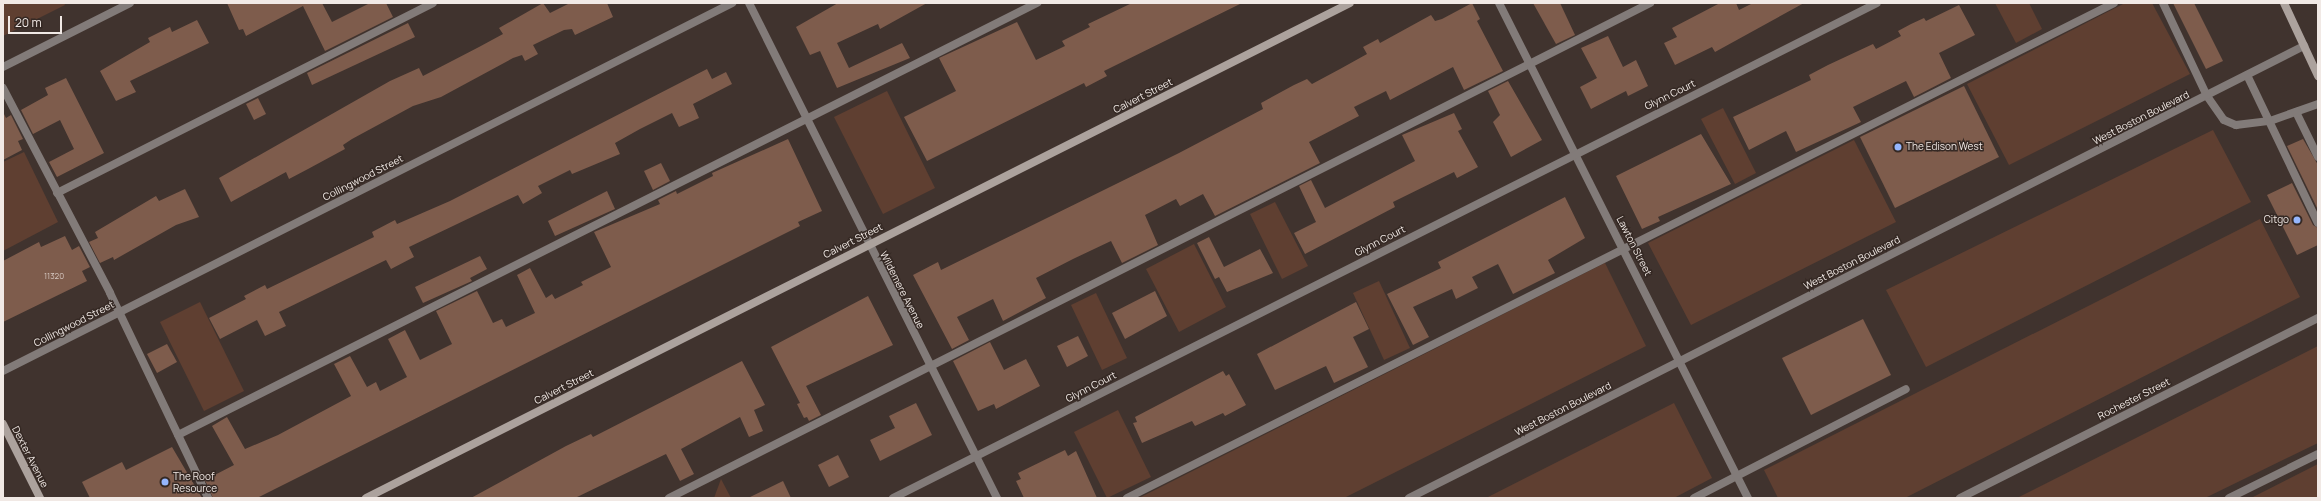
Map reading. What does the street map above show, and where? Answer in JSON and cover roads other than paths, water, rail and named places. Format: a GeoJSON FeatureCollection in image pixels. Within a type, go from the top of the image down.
{"type":"FeatureCollection","features":[{"type":"Feature","properties":{"kind":"street"},"geometry":{"type":"LineString","coordinates":[[3,67],[130,3]]}},
{"type":"Feature","properties":{"kind":"street"},"geometry":{"type":"LineString","coordinates":[[57,193],[433,3]]}},
{"type":"Feature","properties":{"kind":"street","name":"Collingwood Street"},"geometry":{"type":"LineString","coordinates":[[3,371],[732,3]]}},
{"type":"Feature","properties":{"kind":"street","name":"Wildemere Avenue"},"geometry":{"type":"LineString","coordinates":[[749,3],[804,119],[977,456],[997,498]]}},
{"type":"Feature","properties":{"kind":"street"},"geometry":{"type":"LineString","coordinates":[[178,434],[1037,3]]}},
{"type":"Feature","properties":{"kind":"street","name":"Calvert Street"},"geometry":{"type":"LineString","coordinates":[[366,498],[1350,3]]}},
{"type":"Feature","properties":{"kind":"street","name":"Lawton Street"},"geometry":{"type":"LineString","coordinates":[[1500,3],[1681,361],[1748,498]]}},
{"type":"Feature","properties":{"kind":"street"},"geometry":{"type":"LineString","coordinates":[[669,498],[1650,3]]}},
{"type":"Feature","properties":{"kind":"street","name":"Glynn Court"},"geometry":{"type":"LineString","coordinates":[[893,498],[1877,3]]}},
{"type":"Feature","properties":{"kind":"street"},"geometry":{"type":"LineString","coordinates":[[1127,498],[2114,3]]}},
{"type":"Feature","properties":{"kind":"street"},"geometry":{"type":"LineString","coordinates":[[2163,3],[2207,96],[2224,120],[2236,125],[2270,121],[2318,104]]}},
{"type":"Feature","properties":{"kind":"street"},"geometry":{"type":"LineString","coordinates":[[2284,3],[2318,76]]}},
{"type":"Feature","properties":{"kind":"street","name":"West Boston Boulevard"},"geometry":{"type":"LineString","coordinates":[[1409,498],[2304,46]]}},
{"type":"Feature","properties":{"kind":"street"},"geometry":{"type":"LineString","coordinates":[[2247,75],[2292,164],[2314,210],[2318,223]]}},
{"type":"Feature","properties":{"kind":"street"},"geometry":{"type":"LineString","coordinates":[[3,88],[119,312],[208,498]]}},
{"type":"Feature","properties":{"kind":"street"},"geometry":{"type":"LineString","coordinates":[[2296,112],[2316,155]]}},
{"type":"Feature","properties":{"kind":"street","name":"Rochester Street"},"geometry":{"type":"LineString","coordinates":[[1960,498],[2318,318]]}},
{"type":"Feature","properties":{"kind":"street"},"geometry":{"type":"LineString","coordinates":[[1694,498],[1906,389]]}},
{"type":"Feature","properties":{"kind":"street","name":"Dexter Avenue"},"geometry":{"type":"LineString","coordinates":[[3,424],[40,498]]}},
{"type":"Feature","properties":{"kind":"street"},"geometry":{"type":"LineString","coordinates":[[2229,498],[2318,454]]}},
{"type":"Feature","properties":{"kind":"place","name":"The Edison West"},"geometry":{"type":"Point","coordinates":[1898,147]}},
{"type":"Feature","properties":{"kind":"place","name":"Citgo"},"geometry":{"type":"Point","coordinates":[2297,220]}},
{"type":"Feature","properties":{"kind":"place","name":"The Roof Resource"},"geometry":{"type":"Point","coordinates":[165,482]}}]}
